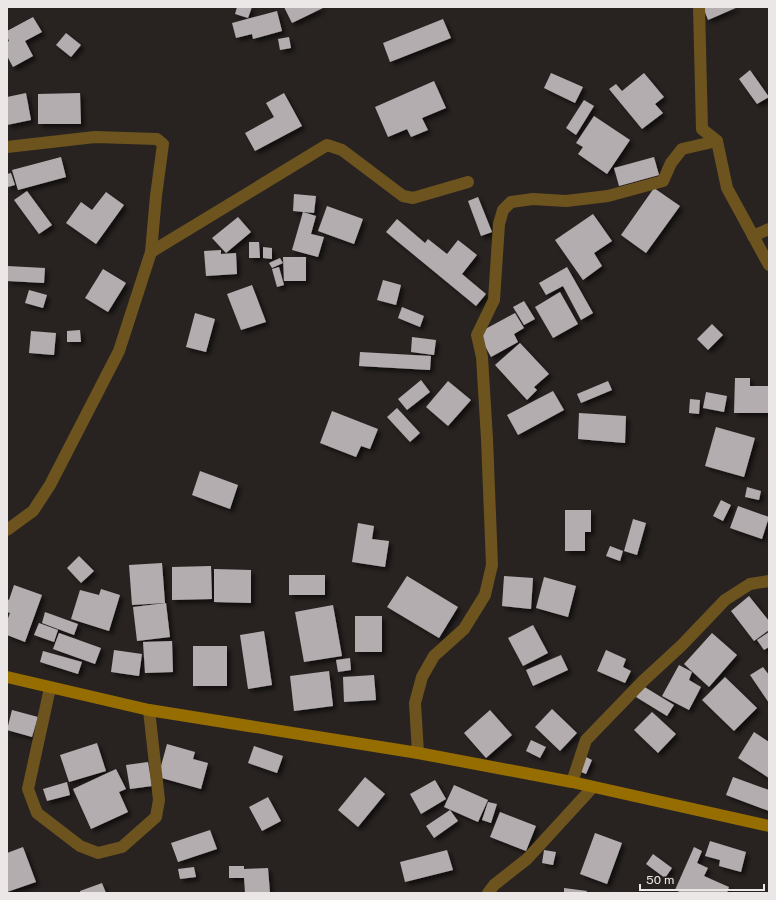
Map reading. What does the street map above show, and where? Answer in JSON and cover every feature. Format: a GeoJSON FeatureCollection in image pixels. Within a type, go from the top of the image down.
{"type":"FeatureCollection","features":[{"type":"Feature","properties":{"kind":"main road"},"geometry":{"type":"LineString","coordinates":[[7,677],[149,710],[418,753],[572,782],[769,826]]}},
{"type":"Feature","properties":{"kind":"street"},"geometry":{"type":"LineString","coordinates":[[699,7],[702,130],[717,141],[727,188],[769,265]]}},
{"type":"Feature","properties":{"kind":"street"},"geometry":{"type":"LineString","coordinates":[[7,147],[95,137],[157,139],[163,144],[156,196],[151,252],[119,351],[54,478],[33,511],[7,530]]}},
{"type":"Feature","properties":{"kind":"street"},"geometry":{"type":"LineString","coordinates":[[418,753],[415,703],[422,677],[434,656],[464,629],[485,595],[492,564],[482,357],[477,335],[494,300],[499,224],[503,210],[511,202],[533,199],[566,201],[608,196],[663,180],[671,163],[682,149],[717,141]]}},
{"type":"Feature","properties":{"kind":"street"},"geometry":{"type":"LineString","coordinates":[[151,252],[327,145],[342,150],[403,196],[413,198],[468,182]]}},
{"type":"Feature","properties":{"kind":"street"},"geometry":{"type":"LineString","coordinates":[[753,236],[769,229]]}},
{"type":"Feature","properties":{"kind":"street"},"geometry":{"type":"LineString","coordinates":[[572,782],[586,740],[643,681],[682,645],[725,600],[750,584],[769,581]]}},
{"type":"Feature","properties":{"kind":"street"},"geometry":{"type":"LineString","coordinates":[[50,688],[28,789],[37,813],[80,846],[98,853],[122,847],[156,817],[159,800],[149,710]]}},
{"type":"Feature","properties":{"kind":"street"},"geometry":{"type":"LineString","coordinates":[[488,893],[494,885],[527,859],[594,787]]}},
{"type":"Feature","properties":{"kind":"building"},"geometry":{"type":"Polygon","coordinates":[[[237,7],[252,7],[248,18],[235,14],[237,7]]]}},
{"type":"Feature","properties":{"kind":"building"},"geometry":{"type":"Polygon","coordinates":[[[284,7],[325,7],[292,23],[284,7]]]}},
{"type":"Feature","properties":{"kind":"building"},"geometry":{"type":"Polygon","coordinates":[[[703,7],[738,7],[708,20],[703,7]]]}},
{"type":"Feature","properties":{"kind":"building"},"geometry":{"type":"Polygon","coordinates":[[[277,11],[282,31],[253,39],[252,34],[236,38],[232,23],[277,11]]]}},
{"type":"Feature","properties":{"kind":"building"},"geometry":{"type":"Polygon","coordinates":[[[33,17],[42,32],[25,41],[33,56],[13,67],[7,56],[7,42],[9,41],[7,31],[33,17]]]}},
{"type":"Feature","properties":{"kind":"building"},"geometry":{"type":"Polygon","coordinates":[[[443,19],[451,38],[390,62],[383,43],[443,19]]]}},
{"type":"Feature","properties":{"kind":"building"},"geometry":{"type":"Polygon","coordinates":[[[66,33],[81,45],[71,57],[56,45],[66,33]]]}},
{"type":"Feature","properties":{"kind":"building"},"geometry":{"type":"Polygon","coordinates":[[[289,37],[291,48],[280,50],[278,39],[289,37]]]}},
{"type":"Feature","properties":{"kind":"building"},"geometry":{"type":"Polygon","coordinates":[[[750,70],[769,97],[757,104],[739,79],[750,70]]]}},
{"type":"Feature","properties":{"kind":"building"},"geometry":{"type":"Polygon","coordinates":[[[551,73],[583,87],[575,103],[544,88],[551,73]]]}},
{"type":"Feature","properties":{"kind":"building"},"geometry":{"type":"Polygon","coordinates":[[[644,73],[664,97],[655,104],[663,113],[642,129],[609,89],[616,84],[622,91],[644,73]]]}},
{"type":"Feature","properties":{"kind":"building"},"geometry":{"type":"Polygon","coordinates":[[[434,81],[446,108],[422,118],[428,130],[411,137],[407,129],[388,137],[375,107],[434,81]]]}},
{"type":"Feature","properties":{"kind":"building"},"geometry":{"type":"Polygon","coordinates":[[[26,93],[31,120],[7,125],[7,97],[26,93]]]}},
{"type":"Feature","properties":{"kind":"building"},"geometry":{"type":"Polygon","coordinates":[[[80,93],[81,124],[38,124],[38,94],[80,93]]]}},
{"type":"Feature","properties":{"kind":"building"},"geometry":{"type":"Polygon","coordinates":[[[284,93],[302,126],[255,151],[245,133],[274,117],[266,103],[284,93]]]}},
{"type":"Feature","properties":{"kind":"building"},"geometry":{"type":"Polygon","coordinates":[[[584,100],[594,106],[576,135],[566,128],[584,100]]]}},
{"type":"Feature","properties":{"kind":"building"},"geometry":{"type":"Polygon","coordinates":[[[594,116],[630,140],[607,174],[578,154],[583,147],[576,143],[594,116]]]}},
{"type":"Feature","properties":{"kind":"building"},"geometry":{"type":"Polygon","coordinates":[[[61,157],[66,177],[18,190],[12,170],[61,157]]]}},
{"type":"Feature","properties":{"kind":"building"},"geometry":{"type":"Polygon","coordinates":[[[654,157],[659,175],[619,186],[614,168],[654,157]]]}},
{"type":"Feature","properties":{"kind":"building"},"geometry":{"type":"Polygon","coordinates":[[[11,173],[15,185],[8,187],[7,174],[11,173]]]}},
{"type":"Feature","properties":{"kind":"building"},"geometry":{"type":"Polygon","coordinates":[[[654,188],[680,206],[646,253],[621,235],[654,188]]]}},
{"type":"Feature","properties":{"kind":"building"},"geometry":{"type":"Polygon","coordinates":[[[27,191],[52,225],[39,234],[14,200],[27,191]]]}},
{"type":"Feature","properties":{"kind":"building"},"geometry":{"type":"Polygon","coordinates":[[[106,192],[124,205],[96,244],[66,223],[81,202],[92,210],[106,192]]]}},
{"type":"Feature","properties":{"kind":"building"},"geometry":{"type":"Polygon","coordinates":[[[294,194],[316,196],[314,213],[293,211],[294,194]]]}},
{"type":"Feature","properties":{"kind":"building"},"geometry":{"type":"Polygon","coordinates":[[[478,197],[492,232],[481,236],[468,201],[478,197]]]}},
{"type":"Feature","properties":{"kind":"building"},"geometry":{"type":"Polygon","coordinates":[[[327,206],[363,219],[354,244],[318,231],[327,206]]]}},
{"type":"Feature","properties":{"kind":"building"},"geometry":{"type":"Polygon","coordinates":[[[303,212],[316,216],[311,234],[324,237],[318,257],[292,250],[303,212]]]}},
{"type":"Feature","properties":{"kind":"building"},"geometry":{"type":"Polygon","coordinates":[[[593,214],[612,241],[594,253],[602,266],[583,280],[555,240],[593,214]]]}},
{"type":"Feature","properties":{"kind":"building"},"geometry":{"type":"Polygon","coordinates":[[[238,217],[251,232],[226,253],[212,238],[238,217]]]}},
{"type":"Feature","properties":{"kind":"building"},"geometry":{"type":"Polygon","coordinates":[[[397,219],[425,243],[428,239],[447,254],[458,240],[477,255],[462,274],[486,294],[476,306],[386,232],[397,219]]]}},
{"type":"Feature","properties":{"kind":"building"},"geometry":{"type":"Polygon","coordinates":[[[249,242],[259,242],[260,258],[249,258],[249,242]]]}},
{"type":"Feature","properties":{"kind":"building"},"geometry":{"type":"Polygon","coordinates":[[[263,247],[272,248],[272,259],[263,258],[263,247]]]}},
{"type":"Feature","properties":{"kind":"building"},"geometry":{"type":"Polygon","coordinates":[[[221,250],[221,254],[236,253],[237,274],[206,276],[204,251],[221,250]]]}},
{"type":"Feature","properties":{"kind":"building"},"geometry":{"type":"Polygon","coordinates":[[[283,257],[306,257],[306,281],[284,281],[283,257]]]}},
{"type":"Feature","properties":{"kind":"building"},"geometry":{"type":"Polygon","coordinates":[[[280,258],[283,263],[272,268],[269,263],[280,258]]]}},
{"type":"Feature","properties":{"kind":"building"},"geometry":{"type":"Polygon","coordinates":[[[7,266],[45,268],[44,283],[7,281],[7,266]]]}},
{"type":"Feature","properties":{"kind":"building"},"geometry":{"type":"Polygon","coordinates":[[[279,267],[284,285],[277,287],[272,269],[279,267]]]}},
{"type":"Feature","properties":{"kind":"building"},"geometry":{"type":"Polygon","coordinates":[[[567,267],[593,313],[581,320],[563,286],[546,295],[539,283],[567,267]]]}},
{"type":"Feature","properties":{"kind":"building"},"geometry":{"type":"Polygon","coordinates":[[[103,269],[126,283],[108,312],[85,298],[103,269]]]}},
{"type":"Feature","properties":{"kind":"building"},"geometry":{"type":"Polygon","coordinates":[[[383,280],[401,285],[396,305],[377,300],[383,280]]]}},
{"type":"Feature","properties":{"kind":"building"},"geometry":{"type":"Polygon","coordinates":[[[252,285],[266,322],[241,330],[227,294],[252,285]]]}},
{"type":"Feature","properties":{"kind":"building"},"geometry":{"type":"Polygon","coordinates":[[[29,290],[47,295],[43,308],[25,303],[29,290]]]}},
{"type":"Feature","properties":{"kind":"building"},"geometry":{"type":"Polygon","coordinates":[[[560,292],[578,324],[553,338],[535,307],[560,292]]]}},
{"type":"Feature","properties":{"kind":"building"},"geometry":{"type":"Polygon","coordinates":[[[524,301],[535,319],[524,325],[513,307],[524,301]]]}},
{"type":"Feature","properties":{"kind":"building"},"geometry":{"type":"Polygon","coordinates":[[[402,307],[424,316],[420,327],[398,318],[402,307]]]}},
{"type":"Feature","properties":{"kind":"building"},"geometry":{"type":"Polygon","coordinates":[[[195,313],[215,319],[206,352],[186,347],[195,313]]]}},
{"type":"Feature","properties":{"kind":"building"},"geometry":{"type":"Polygon","coordinates":[[[515,313],[524,328],[514,334],[518,342],[491,357],[478,333],[515,313]]]}},
{"type":"Feature","properties":{"kind":"building"},"geometry":{"type":"Polygon","coordinates":[[[712,324],[723,335],[708,350],[697,339],[712,324]]]}},
{"type":"Feature","properties":{"kind":"building"},"geometry":{"type":"Polygon","coordinates":[[[80,330],[81,342],[67,342],[67,331],[80,330]]]}},
{"type":"Feature","properties":{"kind":"building"},"geometry":{"type":"Polygon","coordinates":[[[31,331],[56,333],[54,355],[29,353],[31,331]]]}},
{"type":"Feature","properties":{"kind":"building"},"geometry":{"type":"Polygon","coordinates":[[[412,337],[436,340],[434,355],[411,352],[412,337]]]}},
{"type":"Feature","properties":{"kind":"building"},"geometry":{"type":"Polygon","coordinates":[[[520,343],[549,374],[534,387],[537,390],[527,400],[495,365],[520,343]]]}},
{"type":"Feature","properties":{"kind":"building"},"geometry":{"type":"Polygon","coordinates":[[[360,352],[431,356],[430,370],[359,366],[360,352]]]}},
{"type":"Feature","properties":{"kind":"building"},"geometry":{"type":"Polygon","coordinates":[[[735,378],[750,378],[750,386],[769,386],[769,413],[734,413],[735,378]]]}},
{"type":"Feature","properties":{"kind":"building"},"geometry":{"type":"Polygon","coordinates":[[[421,380],[430,392],[407,410],[398,399],[421,380]]]}},
{"type":"Feature","properties":{"kind":"building"},"geometry":{"type":"Polygon","coordinates":[[[448,381],[471,400],[448,426],[426,407],[448,381]]]}},
{"type":"Feature","properties":{"kind":"building"},"geometry":{"type":"Polygon","coordinates":[[[608,381],[612,390],[581,403],[577,394],[608,381]]]}},
{"type":"Feature","properties":{"kind":"building"},"geometry":{"type":"Polygon","coordinates":[[[553,391],[564,410],[518,435],[507,415],[553,391]]]}},
{"type":"Feature","properties":{"kind":"building"},"geometry":{"type":"Polygon","coordinates":[[[706,392],[727,396],[724,412],[703,408],[706,392]]]}},
{"type":"Feature","properties":{"kind":"building"},"geometry":{"type":"Polygon","coordinates":[[[690,399],[700,400],[699,414],[689,413],[690,399]]]}},
{"type":"Feature","properties":{"kind":"building"},"geometry":{"type":"Polygon","coordinates":[[[397,408],[420,433],[410,442],[387,417],[397,408]]]}},
{"type":"Feature","properties":{"kind":"building"},"geometry":{"type":"Polygon","coordinates":[[[332,411],[378,429],[370,449],[361,446],[356,457],[320,443],[332,411]]]}},
{"type":"Feature","properties":{"kind":"building"},"geometry":{"type":"Polygon","coordinates":[[[579,413],[626,416],[625,443],[578,439],[579,413]]]}},
{"type":"Feature","properties":{"kind":"building"},"geometry":{"type":"Polygon","coordinates":[[[716,427],[755,438],[744,477],[705,466],[716,427]]]}},
{"type":"Feature","properties":{"kind":"building"},"geometry":{"type":"Polygon","coordinates":[[[200,471],[238,485],[230,509],[192,495],[200,471]]]}},
{"type":"Feature","properties":{"kind":"building"},"geometry":{"type":"Polygon","coordinates":[[[747,487],[761,491],[759,500],[745,497],[747,487]]]}},
{"type":"Feature","properties":{"kind":"building"},"geometry":{"type":"Polygon","coordinates":[[[721,500],[731,505],[723,521],[713,516],[721,500]]]}},
{"type":"Feature","properties":{"kind":"building"},"geometry":{"type":"Polygon","coordinates":[[[738,506],[769,517],[762,539],[730,528],[738,506]]]}},
{"type":"Feature","properties":{"kind":"building"},"geometry":{"type":"Polygon","coordinates":[[[565,510],[591,510],[591,532],[585,532],[585,551],[565,551],[565,510]]]}},
{"type":"Feature","properties":{"kind":"building"},"geometry":{"type":"Polygon","coordinates":[[[633,519],[646,523],[637,555],[624,551],[633,519]]]}},
{"type":"Feature","properties":{"kind":"building"},"geometry":{"type":"Polygon","coordinates":[[[358,523],[374,526],[372,539],[389,541],[385,567],[352,562],[358,523]]]}},
{"type":"Feature","properties":{"kind":"building"},"geometry":{"type":"Polygon","coordinates":[[[610,546],[623,551],[620,561],[606,556],[610,546]]]}},
{"type":"Feature","properties":{"kind":"building"},"geometry":{"type":"Polygon","coordinates":[[[79,556],[94,571],[81,583],[67,568],[79,556]]]}},
{"type":"Feature","properties":{"kind":"building"},"geometry":{"type":"Polygon","coordinates":[[[162,563],[165,603],[132,605],[129,565],[162,563]]]}},
{"type":"Feature","properties":{"kind":"building"},"geometry":{"type":"Polygon","coordinates":[[[211,566],[212,599],[172,600],[172,567],[211,566]]]}},
{"type":"Feature","properties":{"kind":"building"},"geometry":{"type":"Polygon","coordinates":[[[214,569],[251,570],[251,603],[214,602],[214,569]]]}},
{"type":"Feature","properties":{"kind":"building"},"geometry":{"type":"Polygon","coordinates":[[[289,575],[325,575],[325,595],[289,595],[289,575]]]}},
{"type":"Feature","properties":{"kind":"building"},"geometry":{"type":"Polygon","coordinates":[[[407,576],[458,607],[439,638],[387,607],[407,576]]]}},
{"type":"Feature","properties":{"kind":"building"},"geometry":{"type":"Polygon","coordinates":[[[504,576],[533,578],[531,609],[502,606],[504,576]]]}},
{"type":"Feature","properties":{"kind":"building"},"geometry":{"type":"Polygon","coordinates":[[[544,577],[576,586],[568,617],[536,608],[544,577]]]}},
{"type":"Feature","properties":{"kind":"building"},"geometry":{"type":"Polygon","coordinates":[[[14,585],[42,595],[25,642],[7,635],[7,621],[10,613],[7,612],[7,599],[9,600],[14,585]]]}},
{"type":"Feature","properties":{"kind":"building"},"geometry":{"type":"Polygon","coordinates":[[[101,589],[120,595],[109,631],[71,619],[80,590],[99,595],[101,589]]]}},
{"type":"Feature","properties":{"kind":"building"},"geometry":{"type":"Polygon","coordinates":[[[749,596],[769,621],[769,630],[754,641],[731,611],[749,596]]]}},
{"type":"Feature","properties":{"kind":"building"},"geometry":{"type":"Polygon","coordinates":[[[166,603],[170,637],[137,641],[133,607],[166,603]]]}},
{"type":"Feature","properties":{"kind":"building"},"geometry":{"type":"Polygon","coordinates":[[[333,605],[342,656],[304,662],[295,612],[333,605]]]}},
{"type":"Feature","properties":{"kind":"building"},"geometry":{"type":"Polygon","coordinates":[[[45,612],[78,624],[74,635],[42,623],[45,612]]]}},
{"type":"Feature","properties":{"kind":"building"},"geometry":{"type":"Polygon","coordinates":[[[355,616],[382,616],[382,652],[355,652],[355,616]]]}},
{"type":"Feature","properties":{"kind":"building"},"geometry":{"type":"Polygon","coordinates":[[[39,623],[58,630],[54,642],[34,635],[39,623]]]}},
{"type":"Feature","properties":{"kind":"building"},"geometry":{"type":"Polygon","coordinates":[[[533,625],[548,653],[523,666],[508,638],[533,625]]]}},
{"type":"Feature","properties":{"kind":"building"},"geometry":{"type":"Polygon","coordinates":[[[264,631],[272,685],[248,689],[240,635],[264,631]]]}},
{"type":"Feature","properties":{"kind":"building"},"geometry":{"type":"Polygon","coordinates":[[[769,632],[769,647],[764,650],[757,640],[769,632]]]}},
{"type":"Feature","properties":{"kind":"building"},"geometry":{"type":"Polygon","coordinates":[[[59,633],[101,648],[95,664],[53,649],[59,633]]]}},
{"type":"Feature","properties":{"kind":"building"},"geometry":{"type":"Polygon","coordinates":[[[712,633],[737,655],[709,687],[684,664],[712,633]]]}},
{"type":"Feature","properties":{"kind":"building"},"geometry":{"type":"Polygon","coordinates":[[[172,641],[173,672],[145,673],[143,642],[172,641]]]}},
{"type":"Feature","properties":{"kind":"building"},"geometry":{"type":"Polygon","coordinates":[[[193,646],[227,646],[227,686],[193,686],[193,646]]]}},
{"type":"Feature","properties":{"kind":"building"},"geometry":{"type":"Polygon","coordinates":[[[114,650],[142,654],[139,676],[111,672],[114,650]]]}},
{"type":"Feature","properties":{"kind":"building"},"geometry":{"type":"Polygon","coordinates":[[[606,650],[626,659],[623,667],[631,671],[625,683],[597,671],[606,650]]]}},
{"type":"Feature","properties":{"kind":"building"},"geometry":{"type":"Polygon","coordinates":[[[43,651],[82,662],[78,674],[40,662],[43,651]]]}},
{"type":"Feature","properties":{"kind":"building"},"geometry":{"type":"Polygon","coordinates":[[[561,655],[568,670],[533,686],[526,670],[561,655]]]}},
{"type":"Feature","properties":{"kind":"building"},"geometry":{"type":"Polygon","coordinates":[[[350,658],[351,670],[338,672],[336,660],[350,658]]]}},
{"type":"Feature","properties":{"kind":"building"},"geometry":{"type":"Polygon","coordinates":[[[679,665],[692,672],[689,680],[701,687],[689,710],[662,696],[679,665]]]}},
{"type":"Feature","properties":{"kind":"building"},"geometry":{"type":"Polygon","coordinates":[[[763,667],[769,675],[769,703],[750,675],[763,667]]]}},
{"type":"Feature","properties":{"kind":"building"},"geometry":{"type":"Polygon","coordinates":[[[329,671],[333,706],[294,711],[290,676],[329,671]]]}},
{"type":"Feature","properties":{"kind":"building"},"geometry":{"type":"Polygon","coordinates":[[[374,675],[376,700],[344,702],[343,677],[374,675]]]}},
{"type":"Feature","properties":{"kind":"building"},"geometry":{"type":"Polygon","coordinates":[[[725,677],[757,708],[734,731],[702,700],[725,677]]]}},
{"type":"Feature","properties":{"kind":"building"},"geometry":{"type":"Polygon","coordinates":[[[643,686],[674,705],[667,716],[636,697],[643,686]]]}},
{"type":"Feature","properties":{"kind":"building"},"geometry":{"type":"Polygon","coordinates":[[[552,709],[577,733],[560,751],[535,727],[552,709]]]}},
{"type":"Feature","properties":{"kind":"building"},"geometry":{"type":"Polygon","coordinates":[[[12,710],[38,717],[32,737],[7,730],[12,710]]]}},
{"type":"Feature","properties":{"kind":"building"},"geometry":{"type":"Polygon","coordinates":[[[490,710],[512,735],[486,758],[464,733],[490,710]]]}},
{"type":"Feature","properties":{"kind":"building"},"geometry":{"type":"Polygon","coordinates":[[[652,712],[676,734],[658,753],[634,730],[652,712]]]}},
{"type":"Feature","properties":{"kind":"building"},"geometry":{"type":"Polygon","coordinates":[[[754,732],[769,742],[769,778],[738,758],[754,732]]]}},
{"type":"Feature","properties":{"kind":"building"},"geometry":{"type":"Polygon","coordinates":[[[531,740],[546,747],[540,758],[526,751],[531,740]]]}},
{"type":"Feature","properties":{"kind":"building"},"geometry":{"type":"Polygon","coordinates":[[[97,743],[106,771],[69,782],[60,755],[97,743]]]}},
{"type":"Feature","properties":{"kind":"building"},"geometry":{"type":"Polygon","coordinates":[[[167,744],[195,752],[193,759],[208,763],[201,789],[158,777],[167,744]]]}},
{"type":"Feature","properties":{"kind":"building"},"geometry":{"type":"Polygon","coordinates":[[[254,746],[283,756],[277,773],[248,763],[254,746]]]}},
{"type":"Feature","properties":{"kind":"building"},"geometry":{"type":"Polygon","coordinates":[[[580,754],[592,760],[586,774],[574,769],[580,754]]]}},
{"type":"Feature","properties":{"kind":"building"},"geometry":{"type":"Polygon","coordinates":[[[148,762],[152,786],[130,789],[126,765],[148,762]]]}},
{"type":"Feature","properties":{"kind":"building"},"geometry":{"type":"Polygon","coordinates":[[[116,769],[126,789],[119,792],[128,812],[91,829],[73,789],[116,769]]]}},
{"type":"Feature","properties":{"kind":"building"},"geometry":{"type":"Polygon","coordinates":[[[365,777],[385,794],[358,827],[338,810],[365,777]]]}},
{"type":"Feature","properties":{"kind":"building"},"geometry":{"type":"Polygon","coordinates":[[[733,777],[769,790],[769,811],[726,795],[733,777]]]}},
{"type":"Feature","properties":{"kind":"building"},"geometry":{"type":"Polygon","coordinates":[[[435,780],[446,799],[421,814],[410,794],[435,780]]]}},
{"type":"Feature","properties":{"kind":"building"},"geometry":{"type":"Polygon","coordinates":[[[67,782],[70,795],[47,801],[43,789],[67,782]]]}},
{"type":"Feature","properties":{"kind":"building"},"geometry":{"type":"Polygon","coordinates":[[[454,785],[488,800],[478,822],[444,807],[454,785]]]}},
{"type":"Feature","properties":{"kind":"building"},"geometry":{"type":"Polygon","coordinates":[[[268,797],[281,821],[262,831],[249,807],[268,797]]]}},
{"type":"Feature","properties":{"kind":"building"},"geometry":{"type":"Polygon","coordinates":[[[488,802],[497,804],[491,823],[482,820],[488,802]]]}},
{"type":"Feature","properties":{"kind":"building"},"geometry":{"type":"Polygon","coordinates":[[[450,810],[458,821],[434,838],[426,826],[450,810]]]}},
{"type":"Feature","properties":{"kind":"building"},"geometry":{"type":"Polygon","coordinates":[[[500,812],[536,826],[526,851],[490,837],[500,812]]]}},
{"type":"Feature","properties":{"kind":"building"},"geometry":{"type":"Polygon","coordinates":[[[210,830],[217,849],[178,862],[171,843],[210,830]]]}},
{"type":"Feature","properties":{"kind":"building"},"geometry":{"type":"Polygon","coordinates":[[[595,833],[622,843],[607,884],[580,874],[595,833]]]}},
{"type":"Feature","properties":{"kind":"building"},"geometry":{"type":"Polygon","coordinates":[[[710,841],[746,852],[741,872],[719,866],[720,860],[705,856],[710,841]]]}},
{"type":"Feature","properties":{"kind":"building"},"geometry":{"type":"Polygon","coordinates":[[[23,847],[36,882],[7,892],[7,853],[23,847]]]}},
{"type":"Feature","properties":{"kind":"building"},"geometry":{"type":"Polygon","coordinates":[[[694,847],[702,851],[697,863],[708,868],[704,876],[729,887],[727,893],[682,893],[675,890],[694,847]]]}},
{"type":"Feature","properties":{"kind":"building"},"geometry":{"type":"Polygon","coordinates":[[[447,850],[453,870],[405,882],[400,862],[447,850]]]}},
{"type":"Feature","properties":{"kind":"building"},"geometry":{"type":"Polygon","coordinates":[[[544,850],[556,852],[553,865],[542,863],[544,850]]]}},
{"type":"Feature","properties":{"kind":"building"},"geometry":{"type":"Polygon","coordinates":[[[653,854],[672,868],[665,878],[646,864],[653,854]]]}},
{"type":"Feature","properties":{"kind":"building"},"geometry":{"type":"Polygon","coordinates":[[[229,866],[244,866],[244,869],[268,868],[270,893],[245,893],[244,878],[229,878],[229,866]]]}},
{"type":"Feature","properties":{"kind":"building"},"geometry":{"type":"Polygon","coordinates":[[[194,867],[196,877],[180,879],[178,869],[194,867]]]}},
{"type":"Feature","properties":{"kind":"building"},"geometry":{"type":"Polygon","coordinates":[[[102,883],[106,893],[80,893],[80,891],[102,883]]]}},
{"type":"Feature","properties":{"kind":"building"},"geometry":{"type":"Polygon","coordinates":[[[564,888],[587,891],[586,893],[564,893],[564,888]]]}}]}
